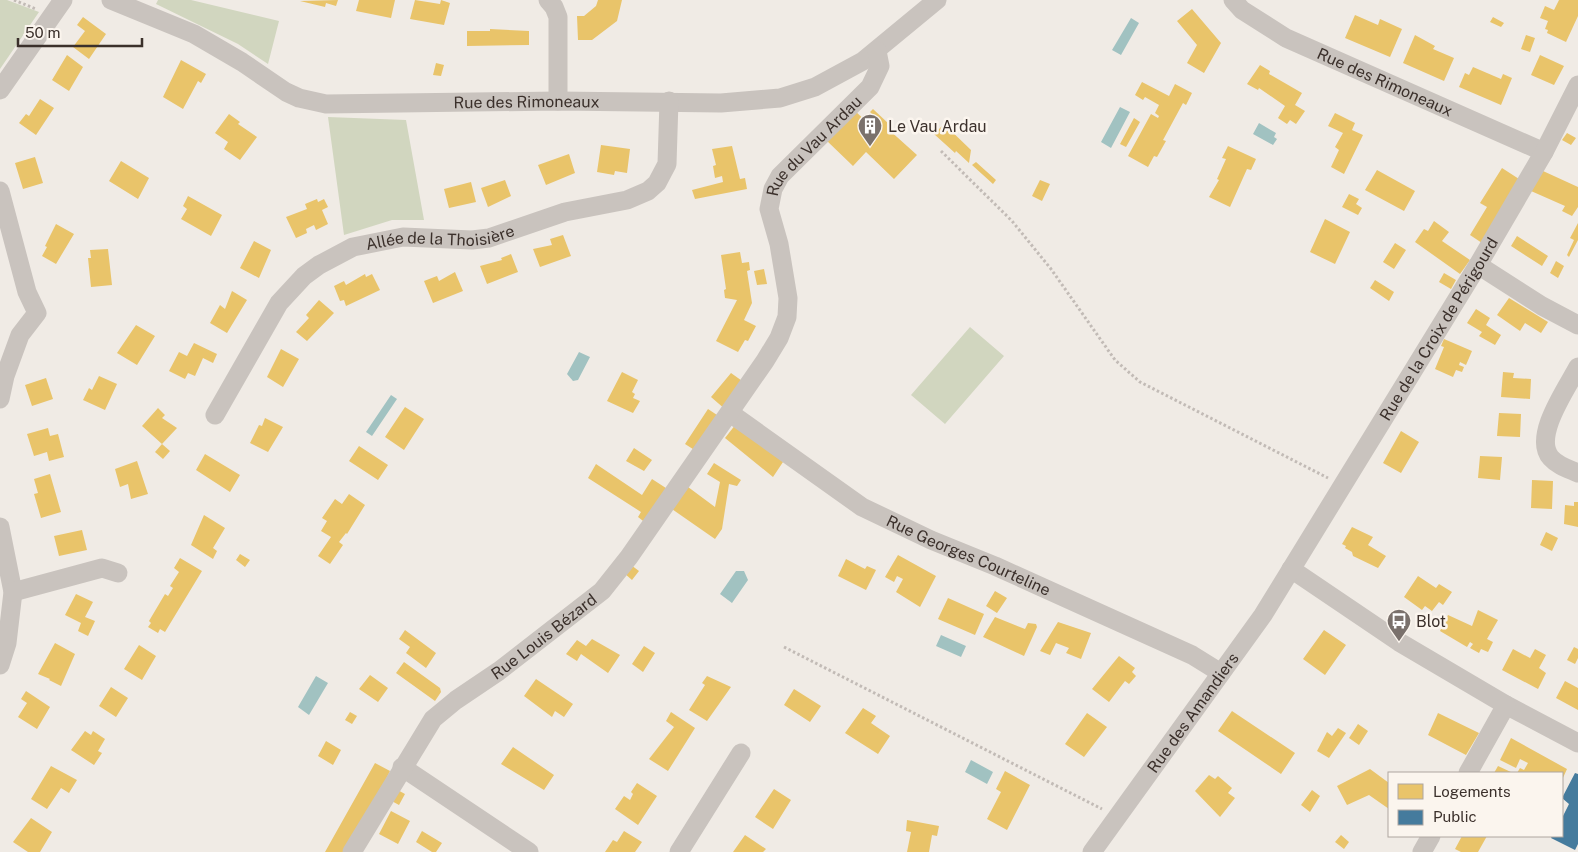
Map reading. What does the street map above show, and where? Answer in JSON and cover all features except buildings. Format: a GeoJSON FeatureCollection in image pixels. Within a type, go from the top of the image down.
{"type":"FeatureCollection","features":[{"type":"Feature","properties":{"kind":"street"},"geometry":{"type":"LineString","coordinates":[[0,90],[63,0]]}},
{"type":"Feature","properties":{"kind":"street","name":"Rue des Rimoneaux"},"geometry":{"type":"LineString","coordinates":[[111,0],[194,34],[236,58],[286,92],[326,104],[558,101],[721,102],[780,98],[814,87],[877,51],[937,0]]}},
{"type":"Feature","properties":{"kind":"street"},"geometry":{"type":"LineString","coordinates":[[548,0],[554,7],[558,17],[558,101]]}},
{"type":"Feature","properties":{"kind":"street","name":"Rue des Rimoneaux"},"geometry":{"type":"LineString","coordinates":[[1233,0],[1249,16],[1286,38],[1544,152]]}},
{"type":"Feature","properties":{"kind":"street","name":"Rue du Vau Ardau"},"geometry":{"type":"LineString","coordinates":[[730,413],[780,338],[787,317],[788,298],[779,244],[769,209],[773,189],[780,176],[870,87],[880,66],[877,51]]}},
{"type":"Feature","properties":{"kind":"street","name":"Rue de la Croix de Périgourd"},"geometry":{"type":"LineString","coordinates":[[1291,569],[1478,265],[1544,152],[1578,85]]}},
{"type":"Feature","properties":{"kind":"street","name":"Allée de la Thoisière"},"geometry":{"type":"LineString","coordinates":[[215,415],[279,303],[304,276],[319,264],[353,247],[403,237],[472,240],[489,238],[565,212],[628,200],[648,191],[657,183],[667,164],[669,101]]}},
{"type":"Feature","properties":{"kind":"street"},"geometry":{"type":"LineString","coordinates":[[0,191],[27,292],[37,313],[20,335],[5,376],[0,399]]}},
{"type":"Feature","properties":{"kind":"street"},"geometry":{"type":"LineString","coordinates":[[1478,265],[1542,306],[1578,325]]}},
{"type":"Feature","properties":{"kind":"street"},"geometry":{"type":"LineString","coordinates":[[1578,367],[1544,436],[1547,453],[1551,459],[1578,473]]}},
{"type":"Feature","properties":{"kind":"street","name":"Rue Georges Courteline"},"geometry":{"type":"LineString","coordinates":[[730,413],[862,507],[931,540],[995,566],[1192,655],[1221,672]]}},
{"type":"Feature","properties":{"kind":"street","name":"Rue Louis Bézard"},"geometry":{"type":"LineString","coordinates":[[352,852],[402,767],[433,719],[499,671],[602,591],[629,557],[730,413]]}},
{"type":"Feature","properties":{"kind":"street"},"geometry":{"type":"LineString","coordinates":[[0,526],[13,592],[7,643],[0,665]]}},
{"type":"Feature","properties":{"kind":"street"},"geometry":{"type":"LineString","coordinates":[[13,592],[102,568],[118,573]]}},
{"type":"Feature","properties":{"kind":"street"},"geometry":{"type":"LineString","coordinates":[[1291,569],[1399,642],[1506,705],[1578,743]]}},
{"type":"Feature","properties":{"kind":"street","name":"Rue des Amandiers"},"geometry":{"type":"LineString","coordinates":[[1092,852],[1263,615],[1291,569]]}},
{"type":"Feature","properties":{"kind":"street"},"geometry":{"type":"LineString","coordinates":[[1469,772],[1506,705]]}},
{"type":"Feature","properties":{"kind":"street"},"geometry":{"type":"LineString","coordinates":[[679,852],[742,753]]}},
{"type":"Feature","properties":{"kind":"street"},"geometry":{"type":"LineString","coordinates":[[402,767],[529,852]]}},
{"type":"Feature","properties":{"kind":"street"},"geometry":{"type":"LineString","coordinates":[[1422,852],[1430,837]]}},
{"type":"Feature","properties":{"kind":"path"},"geometry":{"type":"LineString","coordinates":[[14,0],[44,11]]}},
{"type":"Feature","properties":{"kind":"path"},"geometry":{"type":"LineString","coordinates":[[941,151],[1012,221],[1051,269],[1115,360],[1128,372],[1140,382],[1342,486]]}},
{"type":"Feature","properties":{"kind":"path"},"geometry":{"type":"LineString","coordinates":[[784,648],[1118,817]]}},
{"type":"Feature","properties":{"kind":"green space"},"geometry":{"type":"Polygon","coordinates":[[[0,0],[7,0],[39,12],[0,69],[0,0]]]}},
{"type":"Feature","properties":{"kind":"green space"},"geometry":{"type":"Polygon","coordinates":[[[158,0],[191,0],[279,21],[268,64],[238,44],[156,4],[158,0]]]}},
{"type":"Feature","properties":{"kind":"green space"},"geometry":{"type":"Polygon","coordinates":[[[328,117],[406,120],[424,220],[392,220],[344,235],[328,117]]]}},
{"type":"Feature","properties":{"kind":"green space"},"geometry":{"type":"Polygon","coordinates":[[[970,327],[1004,356],[945,424],[911,395],[970,327]]]}},
{"type":"Feature","properties":{"kind":"water"},"geometry":{"type":"Polygon","coordinates":[[[1131,18],[1139,23],[1121,55],[1112,50],[1131,18]]]}},
{"type":"Feature","properties":{"kind":"water"},"geometry":{"type":"Polygon","coordinates":[[[1120,107],[1130,112],[1111,148],[1101,142],[1120,107]]]}},
{"type":"Feature","properties":{"kind":"water"},"geometry":{"type":"Polygon","coordinates":[[[1259,123],[1276,133],[1274,137],[1277,139],[1273,145],[1253,134],[1259,123]]]}},
{"type":"Feature","properties":{"kind":"water"},"geometry":{"type":"Polygon","coordinates":[[[579,352],[590,357],[578,380],[573,381],[567,374],[579,352]]]}},
{"type":"Feature","properties":{"kind":"water"},"geometry":{"type":"Polygon","coordinates":[[[391,395],[397,399],[372,436],[366,432],[391,395]]]}},
{"type":"Feature","properties":{"kind":"water"},"geometry":{"type":"Polygon","coordinates":[[[736,571],[744,571],[748,580],[732,603],[720,594],[736,571]]]}},
{"type":"Feature","properties":{"kind":"water"},"geometry":{"type":"Polygon","coordinates":[[[941,635],[966,646],[961,657],[936,646],[941,635]]]}},
{"type":"Feature","properties":{"kind":"water"},"geometry":{"type":"Polygon","coordinates":[[[316,676],[328,683],[309,715],[298,707],[316,676]]]}},
{"type":"Feature","properties":{"kind":"water"},"geometry":{"type":"Polygon","coordinates":[[[971,760],[993,772],[987,784],[965,772],[971,760]]]}},
{"type":"Feature","properties":{"kind":"place","name":"Le Vau Ardau"},"geometry":{"type":"Point","coordinates":[870,147]}},
{"type":"Feature","properties":{"kind":"place","name":"Blot"},"geometry":{"type":"Point","coordinates":[1399,642]}}]}
